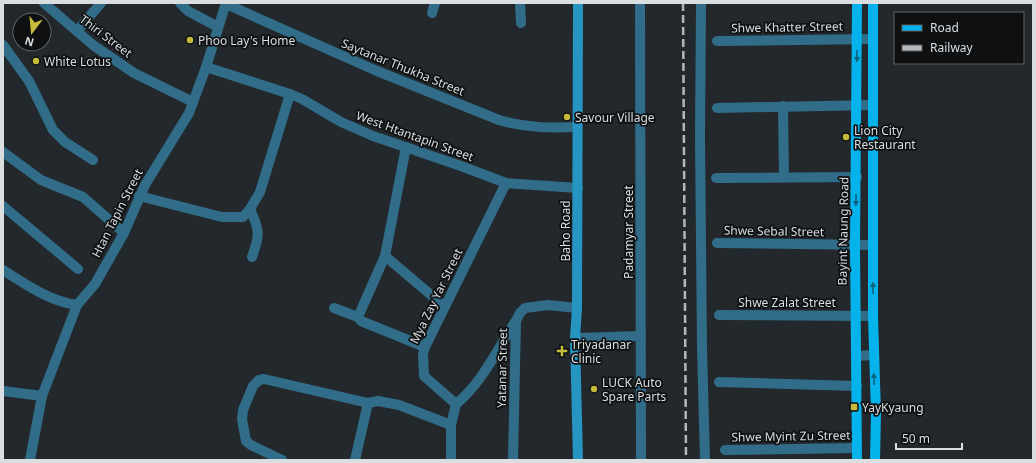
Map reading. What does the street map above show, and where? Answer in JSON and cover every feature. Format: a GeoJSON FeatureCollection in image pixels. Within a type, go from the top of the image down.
{"type":"FeatureCollection","features":[{"type":"Feature","properties":{"kind":"main road","name":"Baho Road"},"geometry":{"type":"LineString","coordinates":[[578,3],[577,308],[575,338],[578,460]]}},
{"type":"Feature","properties":{"kind":"main road","name":"Bayint Naung Road"},"geometry":{"type":"LineString","coordinates":[[857,3],[857,177],[855,244],[857,460]]}},
{"type":"Feature","properties":{"kind":"main road"},"geometry":{"type":"LineString","coordinates":[[872,3],[873,355],[876,413],[875,460]]}},
{"type":"Feature","properties":{"kind":"street","name":"Thiri Street"},"geometry":{"type":"LineString","coordinates":[[44,3],[93,45],[134,73],[193,102]]}},
{"type":"Feature","properties":{"kind":"street"},"geometry":{"type":"LineString","coordinates":[[76,31],[100,3]]}},
{"type":"Feature","properties":{"kind":"street"},"geometry":{"type":"LineString","coordinates":[[180,3],[218,27]]}},
{"type":"Feature","properties":{"kind":"street","name":"Saytanar Thukha Street"},"geometry":{"type":"LineString","coordinates":[[226,3],[377,71],[498,120],[515,125],[540,128],[577,127]]}},
{"type":"Feature","properties":{"kind":"street","name":"Htan Tapin Street"},"geometry":{"type":"LineString","coordinates":[[30,460],[42,396],[77,305],[95,284],[124,233],[145,185],[189,113],[206,67],[226,3]]}},
{"type":"Feature","properties":{"kind":"street"},"geometry":{"type":"LineString","coordinates":[[520,3],[521,23]]}},
{"type":"Feature","properties":{"kind":"street","name":"Padamyar Street"},"geometry":{"type":"LineString","coordinates":[[640,3],[641,460]]}},
{"type":"Feature","properties":{"kind":"street"},"geometry":{"type":"LineString","coordinates":[[701,3],[700,137],[705,460]]}},
{"type":"Feature","properties":{"kind":"street","name":"Shwe Khatter Street"},"geometry":{"type":"LineString","coordinates":[[717,41],[873,39]]}},
{"type":"Feature","properties":{"kind":"street"},"geometry":{"type":"LineString","coordinates":[[3,45],[29,81],[53,130],[66,142],[93,160]]}},
{"type":"Feature","properties":{"kind":"street","name":"West Htantapin Street"},"geometry":{"type":"LineString","coordinates":[[206,67],[290,94],[302,99],[341,122],[373,136],[506,183],[578,188]]}},
{"type":"Feature","properties":{"kind":"street"},"geometry":{"type":"LineString","coordinates":[[139,196],[222,217],[243,217],[250,209],[260,192],[290,94]]}},
{"type":"Feature","properties":{"kind":"street"},"geometry":{"type":"LineString","coordinates":[[717,108],[873,105]]}},
{"type":"Feature","properties":{"kind":"street"},"geometry":{"type":"LineString","coordinates":[[784,106],[784,177]]}},
{"type":"Feature","properties":{"kind":"street"},"geometry":{"type":"LineString","coordinates":[[358,317],[385,256],[406,147]]}},
{"type":"Feature","properties":{"kind":"street"},"geometry":{"type":"LineString","coordinates":[[3,152],[41,180],[83,197],[124,233]]}},
{"type":"Feature","properties":{"kind":"street"},"geometry":{"type":"LineString","coordinates":[[716,178],[857,177]]}},
{"type":"Feature","properties":{"kind":"street","name":"Mya Zay Yar Street"},"geometry":{"type":"LineString","coordinates":[[456,404],[424,376],[423,354],[444,306],[506,183]]}},
{"type":"Feature","properties":{"kind":"street"},"geometry":{"type":"LineString","coordinates":[[3,206],[78,269]]}},
{"type":"Feature","properties":{"kind":"street"},"geometry":{"type":"LineString","coordinates":[[250,209],[257,226],[258,240],[252,257]]}},
{"type":"Feature","properties":{"kind":"street","name":"Shwe Sebal Street"},"geometry":{"type":"LineString","coordinates":[[716,243],[873,245]]}},
{"type":"Feature","properties":{"kind":"street"},"geometry":{"type":"LineString","coordinates":[[385,256],[444,306]]}},
{"type":"Feature","properties":{"kind":"street"},"geometry":{"type":"LineString","coordinates":[[3,270],[47,297],[64,303],[77,305]]}},
{"type":"Feature","properties":{"kind":"street","name":"Yatanar Street"},"geometry":{"type":"LineString","coordinates":[[513,460],[516,321],[520,313],[525,308],[548,305],[577,308]]}},
{"type":"Feature","properties":{"kind":"street"},"geometry":{"type":"LineString","coordinates":[[334,308],[358,317],[361,321],[425,347]]}},
{"type":"Feature","properties":{"kind":"street","name":"Shwe Zalat Street"},"geometry":{"type":"LineString","coordinates":[[718,315],[873,316]]}},
{"type":"Feature","properties":{"kind":"street"},"geometry":{"type":"LineString","coordinates":[[451,460],[451,425],[456,404],[468,395],[478,382],[516,321]]}},
{"type":"Feature","properties":{"kind":"street"},"geometry":{"type":"LineString","coordinates":[[575,338],[641,336]]}},
{"type":"Feature","properties":{"kind":"street"},"geometry":{"type":"LineString","coordinates":[[856,356],[873,355]]}},
{"type":"Feature","properties":{"kind":"street"},"geometry":{"type":"LineString","coordinates":[[282,460],[251,445],[246,440],[242,419],[243,410],[253,386],[259,380],[264,379],[368,403],[378,400],[399,405],[451,425]]}},
{"type":"Feature","properties":{"kind":"street"},"geometry":{"type":"LineString","coordinates":[[719,382],[857,386]]}},
{"type":"Feature","properties":{"kind":"street"},"geometry":{"type":"LineString","coordinates":[[3,391],[42,396]]}},
{"type":"Feature","properties":{"kind":"street"},"geometry":{"type":"LineString","coordinates":[[355,460],[368,403]]}},
{"type":"Feature","properties":{"kind":"street","name":"Shwe Myint Zu Street"},"geometry":{"type":"LineString","coordinates":[[725,450],[857,448]]}},
{"type":"Feature","properties":{"kind":"railway"},"geometry":{"type":"LineString","coordinates":[[683,3],[686,460]]}},
{"type":"Feature","properties":{"kind":"place","name":"Phoo Lay's Home"},"geometry":{"type":"Point","coordinates":[190,40]}},
{"type":"Feature","properties":{"kind":"place","name":"White Lotus"},"geometry":{"type":"Point","coordinates":[36,61]}},
{"type":"Feature","properties":{"kind":"place","name":"Savour Village"},"geometry":{"type":"Point","coordinates":[567,117]}},
{"type":"Feature","properties":{"kind":"place","name":"Lion City Restaurant"},"geometry":{"type":"Point","coordinates":[846,137]}},
{"type":"Feature","properties":{"kind":"place","name":"Triyadanar Clinic"},"geometry":{"type":"Point","coordinates":[562,351]}},
{"type":"Feature","properties":{"kind":"place","name":"LUCK Auto Spare Parts"},"geometry":{"type":"Point","coordinates":[594,389]}},
{"type":"Feature","properties":{"kind":"place","name":"YayKyaung"},"geometry":{"type":"Point","coordinates":[854,407]}}]}
